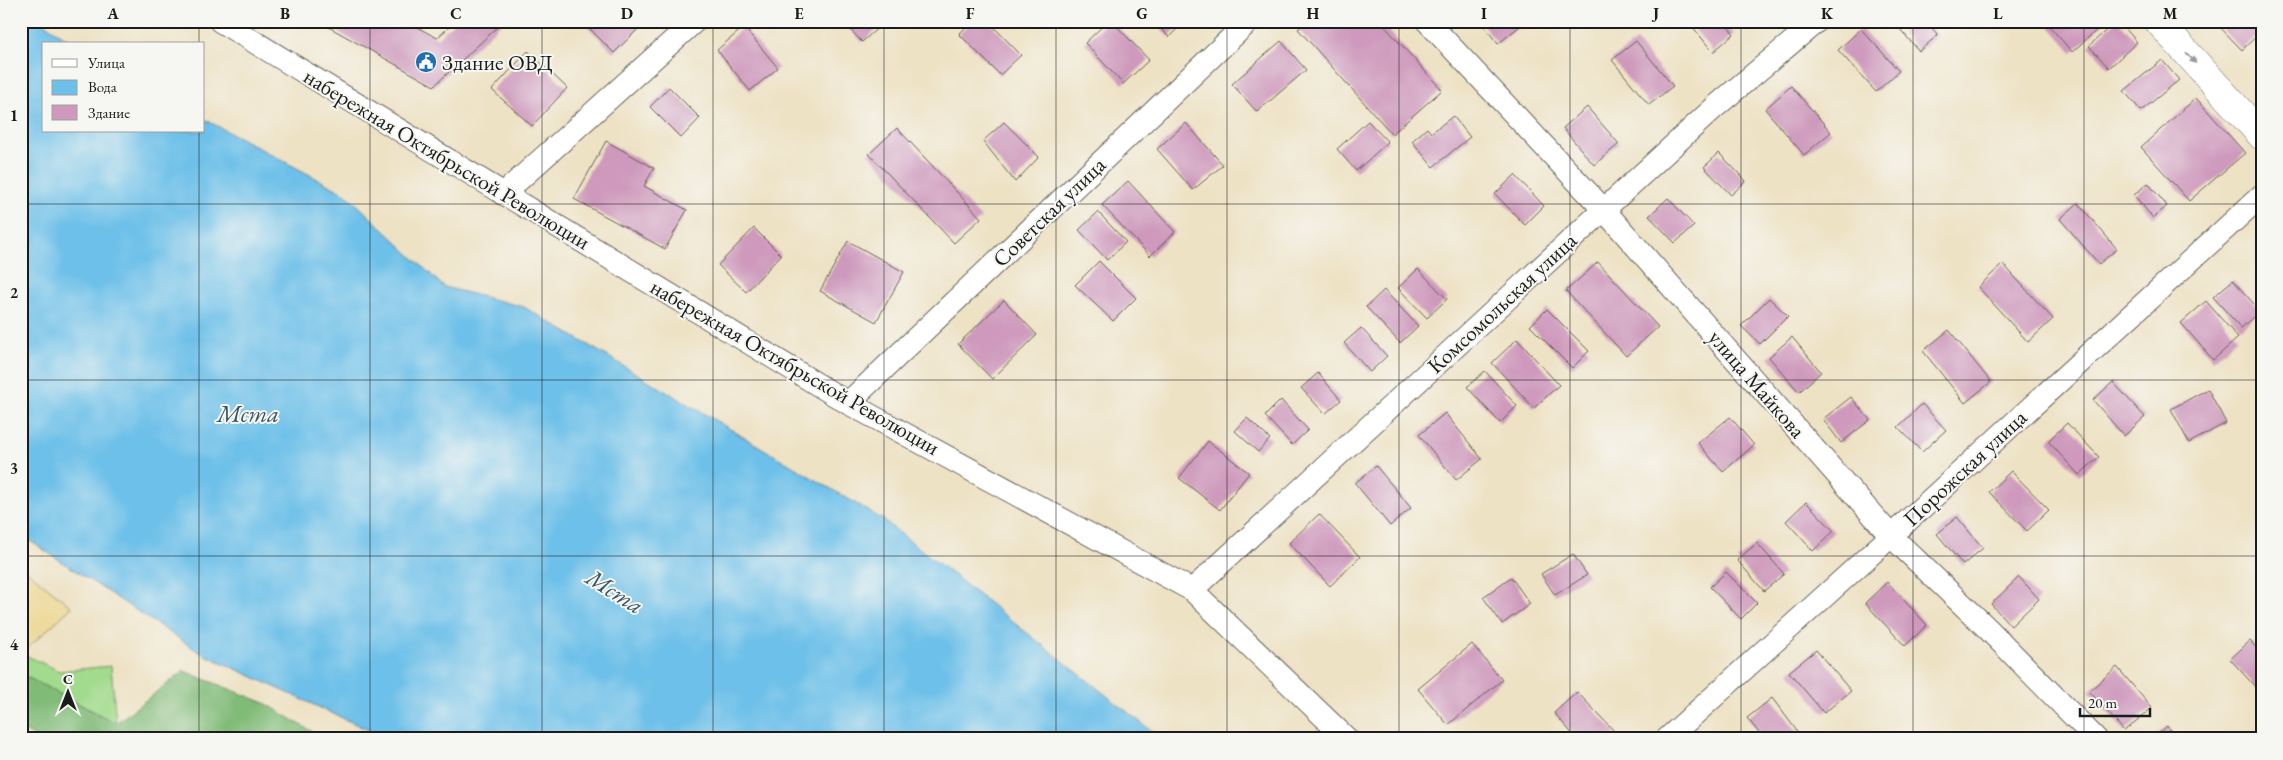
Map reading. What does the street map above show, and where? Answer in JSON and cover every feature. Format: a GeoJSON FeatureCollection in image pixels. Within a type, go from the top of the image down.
{"type":"FeatureCollection","features":[{"type":"Feature","properties":{"kind":"main road"},"geometry":{"type":"LineString","coordinates":[[2158,21],[2262,136]]}},
{"type":"Feature","properties":{"kind":"street","name":"набережная Октябрьской Революции"},"geometry":{"type":"LineString","coordinates":[[220,21],[848,403],[1192,590],[1347,739]]}},
{"type":"Feature","properties":{"kind":"street"},"geometry":{"type":"LineString","coordinates":[[503,194],[695,21]]}},
{"type":"Feature","properties":{"kind":"street","name":"Советская улица"},"geometry":{"type":"LineString","coordinates":[[848,403],[1249,21]]}},
{"type":"Feature","properties":{"kind":"street","name":"улица Майкова"},"geometry":{"type":"LineString","coordinates":[[1427,21],[1604,210],[1891,536],[1988,629],[2096,739]]}},
{"type":"Feature","properties":{"kind":"street","name":"Комсомольская улица"},"geometry":{"type":"LineString","coordinates":[[1192,590],[1715,107],[1816,21]]}},
{"type":"Feature","properties":{"kind":"street","name":"Порожская улица"},"geometry":{"type":"LineString","coordinates":[[1667,739],[2262,195]]}},
{"type":"Feature","properties":{"kind":"green space"},"geometry":{"type":"Polygon","coordinates":[[[21,653],[59,671],[111,666],[116,723],[21,674],[21,653]]]}},
{"type":"Feature","properties":{"kind":"green space"},"geometry":{"type":"Polygon","coordinates":[[[184,671],[265,703],[324,739],[39,739],[21,729],[21,674],[116,723],[184,671]]]}},
{"type":"Feature","properties":{"kind":"sand"},"geometry":{"type":"Polygon","coordinates":[[[21,566],[72,607],[22,653],[21,653],[21,566]]]}},
{"type":"Feature","properties":{"kind":"water","name":"Мста"},"geometry":{"type":"Polygon","coordinates":[[[21,21],[41,21],[71,42],[42,42],[42,132],[205,132],[205,120],[346,194],[444,287],[524,307],[882,519],[1162,739],[388,739],[201,653],[21,535],[21,21]]]}},
{"type":"Feature","properties":{"kind":"building","name":"Здание ОВД"},"geometry":{"type":"Polygon","coordinates":[[[318,21],[406,21],[437,38],[456,21],[504,21],[434,86],[318,21]]]}},
{"type":"Feature","properties":{"kind":"building"},"geometry":{"type":"Polygon","coordinates":[[[582,21],[636,21],[641,26],[614,53],[582,21]]]}},
{"type":"Feature","properties":{"kind":"building"},"geometry":{"type":"Polygon","coordinates":[[[842,21],[879,21],[882,24],[862,42],[842,21]]]}},
{"type":"Feature","properties":{"kind":"building"},"geometry":{"type":"Polygon","coordinates":[[[972,21],[988,21],[1021,55],[1000,75],[959,34],[972,21]]]}},
{"type":"Feature","properties":{"kind":"building"},"geometry":{"type":"Polygon","coordinates":[[[1108,21],[1112,21],[1149,60],[1123,84],[1085,43],[1108,21]]]}},
{"type":"Feature","properties":{"kind":"building"},"geometry":{"type":"Polygon","coordinates":[[[1153,21],[1185,21],[1169,37],[1153,21]]]}},
{"type":"Feature","properties":{"kind":"building"},"geometry":{"type":"Polygon","coordinates":[[[1307,21],[1380,21],[1442,90],[1392,134],[1298,29],[1307,21]]]}},
{"type":"Feature","properties":{"kind":"building"},"geometry":{"type":"Polygon","coordinates":[[[1480,21],[1526,21],[1498,44],[1480,21]]]}},
{"type":"Feature","properties":{"kind":"building"},"geometry":{"type":"Polygon","coordinates":[[[1688,21],[1723,21],[1734,34],[1713,52],[1688,21]]]}},
{"type":"Feature","properties":{"kind":"building"},"geometry":{"type":"Polygon","coordinates":[[[1893,21],[1926,21],[1938,35],[1919,51],[1893,21]]]}},
{"type":"Feature","properties":{"kind":"building"},"geometry":{"type":"Polygon","coordinates":[[[2047,21],[2107,21],[2072,52],[2047,21]]]}},
{"type":"Feature","properties":{"kind":"building"},"geometry":{"type":"Polygon","coordinates":[[[2116,21],[2119,21],[2137,42],[2109,68],[2089,46],[2116,21]]]}},
{"type":"Feature","properties":{"kind":"building"},"geometry":{"type":"Polygon","coordinates":[[[2214,21],[2261,21],[2262,31],[2242,50],[2214,21]]]}},
{"type":"Feature","properties":{"kind":"building"},"geometry":{"type":"Polygon","coordinates":[[[744,27],[778,68],[750,91],[717,50],[744,27]]]}},
{"type":"Feature","properties":{"kind":"building"},"geometry":{"type":"Polygon","coordinates":[[[1861,29],[1899,71],[1876,92],[1838,50],[1861,29]]]}},
{"type":"Feature","properties":{"kind":"building"},"geometry":{"type":"Polygon","coordinates":[[[1281,41],[1306,70],[1257,112],[1232,84],[1281,41]]]}},
{"type":"Feature","properties":{"kind":"building"},"geometry":{"type":"Polygon","coordinates":[[[1636,41],[1673,86],[1649,105],[1612,60],[1636,41]]]}},
{"type":"Feature","properties":{"kind":"building"},"geometry":{"type":"Polygon","coordinates":[[[528,51],[567,88],[532,126],[492,90],[528,51]]]}},
{"type":"Feature","properties":{"kind":"building"},"geometry":{"type":"Polygon","coordinates":[[[2162,60],[2179,80],[2141,111],[2124,91],[2162,60]]]}},
{"type":"Feature","properties":{"kind":"building"},"geometry":{"type":"Polygon","coordinates":[[[1791,86],[1831,132],[1804,155],[1765,109],[1791,86]]]}},
{"type":"Feature","properties":{"kind":"building"},"geometry":{"type":"Polygon","coordinates":[[[669,87],[700,118],[681,138],[650,107],[669,87]]]}},
{"type":"Feature","properties":{"kind":"building"},"geometry":{"type":"Polygon","coordinates":[[[2196,98],[2245,153],[2189,201],[2141,147],[2196,98]]]}},
{"type":"Feature","properties":{"kind":"building"},"geometry":{"type":"Polygon","coordinates":[[[1587,107],[1619,144],[1594,165],[1563,128],[1587,107]]]}},
{"type":"Feature","properties":{"kind":"building"},"geometry":{"type":"Polygon","coordinates":[[[1453,116],[1470,137],[1433,167],[1412,141],[1427,128],[1431,133],[1453,116]]]}},
{"type":"Feature","properties":{"kind":"building"},"geometry":{"type":"Polygon","coordinates":[[[1368,121],[1388,142],[1356,171],[1337,149],[1368,121]]]}},
{"type":"Feature","properties":{"kind":"building"},"geometry":{"type":"Polygon","coordinates":[[[1004,122],[1039,157],[1015,182],[983,141],[1004,122]]]}},
{"type":"Feature","properties":{"kind":"building"},"geometry":{"type":"Polygon","coordinates":[[[1186,123],[1223,165],[1193,190],[1157,149],[1186,123]]]}},
{"type":"Feature","properties":{"kind":"building"},"geometry":{"type":"Polygon","coordinates":[[[897,128],[981,218],[954,243],[869,154],[897,128]]]}},
{"type":"Feature","properties":{"kind":"building"},"geometry":{"type":"Polygon","coordinates":[[[606,141],[654,168],[644,186],[687,210],[665,249],[574,199],[606,141]]]}},
{"type":"Feature","properties":{"kind":"building"},"geometry":{"type":"Polygon","coordinates":[[[1719,153],[1746,181],[1731,195],[1704,167],[1719,153]]]}},
{"type":"Feature","properties":{"kind":"building"},"geometry":{"type":"Polygon","coordinates":[[[1515,175],[1544,206],[1525,225],[1495,194],[1515,175]]]}},
{"type":"Feature","properties":{"kind":"building"},"geometry":{"type":"Polygon","coordinates":[[[1128,181],[1175,232],[1150,256],[1102,205],[1128,181]]]}},
{"type":"Feature","properties":{"kind":"building"},"geometry":{"type":"Polygon","coordinates":[[[2148,183],[2167,206],[2153,218],[2134,195],[2148,183]]]}},
{"type":"Feature","properties":{"kind":"building"},"geometry":{"type":"Polygon","coordinates":[[[1668,198],[1694,226],[1675,243],[1649,216],[1668,198]]]}},
{"type":"Feature","properties":{"kind":"building"},"geometry":{"type":"Polygon","coordinates":[[[2078,203],[2117,249],[2099,264],[2060,219],[2078,203]]]}},
{"type":"Feature","properties":{"kind":"building"},"geometry":{"type":"Polygon","coordinates":[[[1098,212],[1126,242],[1107,260],[1079,230],[1098,212]]]}},
{"type":"Feature","properties":{"kind":"building"},"geometry":{"type":"Polygon","coordinates":[[[754,228],[781,255],[746,292],[718,265],[754,228]]]}},
{"type":"Feature","properties":{"kind":"building"},"geometry":{"type":"Polygon","coordinates":[[[848,241],[904,272],[876,322],[820,291],[848,241]]]}},
{"type":"Feature","properties":{"kind":"building"},"geometry":{"type":"Polygon","coordinates":[[[1099,261],[1136,298],[1113,321],[1075,285],[1099,261]]]}},
{"type":"Feature","properties":{"kind":"building"},"geometry":{"type":"Polygon","coordinates":[[[1598,262],[1658,327],[1626,356],[1566,291],[1598,262]]]}},
{"type":"Feature","properties":{"kind":"building"},"geometry":{"type":"Polygon","coordinates":[[[2003,264],[2053,319],[2028,342],[1978,287],[2003,264]]]}},
{"type":"Feature","properties":{"kind":"building"},"geometry":{"type":"Polygon","coordinates":[[[1418,269],[1447,299],[1427,318],[1398,288],[1418,269]]]}},
{"type":"Feature","properties":{"kind":"building"},"geometry":{"type":"Polygon","coordinates":[[[2233,280],[2260,311],[2241,328],[2213,297],[2233,280]]]}},
{"type":"Feature","properties":{"kind":"building"},"geometry":{"type":"Polygon","coordinates":[[[1384,290],[1418,326],[1400,343],[1366,307],[1384,290]]]}},
{"type":"Feature","properties":{"kind":"building"},"geometry":{"type":"Polygon","coordinates":[[[1769,298],[1788,316],[1760,344],[1741,326],[1769,298]]]}},
{"type":"Feature","properties":{"kind":"building"},"geometry":{"type":"Polygon","coordinates":[[[1004,300],[1037,335],[992,379],[958,344],[1004,300]]]}},
{"type":"Feature","properties":{"kind":"building"},"geometry":{"type":"Polygon","coordinates":[[[2206,301],[2238,338],[2213,360],[2181,323],[2206,301]]]}},
{"type":"Feature","properties":{"kind":"building"},"geometry":{"type":"Polygon","coordinates":[[[1547,309],[1589,351],[1572,368],[1530,326],[1547,309]]]}},
{"type":"Feature","properties":{"kind":"building"},"geometry":{"type":"Polygon","coordinates":[[[1361,328],[1387,356],[1370,372],[1344,343],[1361,328]]]}},
{"type":"Feature","properties":{"kind":"building"},"geometry":{"type":"Polygon","coordinates":[[[1949,330],[1991,382],[1965,403],[1923,351],[1949,330]]]}},
{"type":"Feature","properties":{"kind":"building"},"geometry":{"type":"Polygon","coordinates":[[[1792,337],[1821,372],[1799,392],[1769,357],[1792,337]]]}},
{"type":"Feature","properties":{"kind":"building"},"geometry":{"type":"Polygon","coordinates":[[[1517,339],[1559,385],[1534,408],[1492,363],[1517,339]]]}},
{"type":"Feature","properties":{"kind":"building"},"geometry":{"type":"Polygon","coordinates":[[[1485,371],[1517,406],[1500,423],[1467,387],[1485,371]]]}},
{"type":"Feature","properties":{"kind":"building"},"geometry":{"type":"Polygon","coordinates":[[[1318,373],[1341,400],[1325,414],[1301,388],[1318,373]]]}},
{"type":"Feature","properties":{"kind":"building"},"geometry":{"type":"Polygon","coordinates":[[[2113,382],[2145,417],[2124,436],[2093,400],[2113,382]]]}},
{"type":"Feature","properties":{"kind":"building"},"geometry":{"type":"Polygon","coordinates":[[[2208,389],[2226,423],[2189,443],[2171,409],[2208,389]]]}},
{"type":"Feature","properties":{"kind":"building"},"geometry":{"type":"Polygon","coordinates":[[[1851,397],[1870,420],[1841,443],[1823,419],[1851,397]]]}},
{"type":"Feature","properties":{"kind":"building"},"geometry":{"type":"Polygon","coordinates":[[[1281,400],[1308,430],[1292,445],[1265,416],[1281,400]]]}},
{"type":"Feature","properties":{"kind":"building"},"geometry":{"type":"Polygon","coordinates":[[[1922,404],[1946,430],[1922,452],[1898,427],[1922,404]]]}},
{"type":"Feature","properties":{"kind":"building"},"geometry":{"type":"Polygon","coordinates":[[[1445,413],[1482,459],[1456,480],[1419,435],[1445,413]]]}},
{"type":"Feature","properties":{"kind":"building"},"geometry":{"type":"Polygon","coordinates":[[[1730,417],[1754,445],[1723,472],[1698,443],[1730,417]]]}},
{"type":"Feature","properties":{"kind":"building"},"geometry":{"type":"Polygon","coordinates":[[[1247,418],[1270,439],[1258,452],[1235,431],[1247,418]]]}},
{"type":"Feature","properties":{"kind":"building"},"geometry":{"type":"Polygon","coordinates":[[[2067,423],[2099,457],[2079,475],[2048,441],[2067,423]]]}},
{"type":"Feature","properties":{"kind":"building"},"geometry":{"type":"Polygon","coordinates":[[[1208,441],[1249,473],[1220,510],[1179,478],[1208,441]]]}},
{"type":"Feature","properties":{"kind":"building"},"geometry":{"type":"Polygon","coordinates":[[[1376,466],[1411,508],[1390,526],[1355,483],[1376,466]]]}},
{"type":"Feature","properties":{"kind":"building"},"geometry":{"type":"Polygon","coordinates":[[[2011,471],[2049,510],[2027,531],[1989,492],[2011,471]]]}},
{"type":"Feature","properties":{"kind":"building"},"geometry":{"type":"Polygon","coordinates":[[[1806,502],[1834,531],[1813,551],[1786,521],[1806,502]]]}},
{"type":"Feature","properties":{"kind":"building"},"geometry":{"type":"Polygon","coordinates":[[[1319,514],[1360,557],[1330,586],[1289,543],[1319,514]]]}},
{"type":"Feature","properties":{"kind":"building"},"geometry":{"type":"Polygon","coordinates":[[[1957,517],[1983,548],[1963,565],[1937,534],[1957,517]]]}},
{"type":"Feature","properties":{"kind":"building"},"geometry":{"type":"Polygon","coordinates":[[[1757,543],[1784,574],[1764,591],[1737,560],[1757,543]]]}},
{"type":"Feature","properties":{"kind":"building"},"geometry":{"type":"Polygon","coordinates":[[[1573,554],[1587,575],[1555,595],[1541,574],[1573,554]]]}},
{"type":"Feature","properties":{"kind":"building"},"geometry":{"type":"Polygon","coordinates":[[[1726,572],[1757,603],[1741,619],[1710,587],[1726,572]]]}},
{"type":"Feature","properties":{"kind":"building"},"geometry":{"type":"Polygon","coordinates":[[[1511,577],[1530,604],[1502,624],[1483,597],[1511,577]]]}},
{"type":"Feature","properties":{"kind":"building"},"geometry":{"type":"Polygon","coordinates":[[[2019,577],[2039,599],[2011,626],[1991,604],[2019,577]]]}},
{"type":"Feature","properties":{"kind":"building"},"geometry":{"type":"Polygon","coordinates":[[[1887,582],[1927,625],[1905,646],[1865,603],[1887,582]]]}},
{"type":"Feature","properties":{"kind":"building"},"geometry":{"type":"Polygon","coordinates":[[[2250,641],[2262,654],[2262,686],[2258,690],[2230,659],[2250,641]]]}},
{"type":"Feature","properties":{"kind":"building"},"geometry":{"type":"Polygon","coordinates":[[[1472,644],[1502,680],[1448,725],[1418,689],[1472,644]]]}},
{"type":"Feature","properties":{"kind":"building"},"geometry":{"type":"Polygon","coordinates":[[[1816,650],[1851,691],[1824,713],[1789,672],[1816,650]]]}},
{"type":"Feature","properties":{"kind":"building"},"geometry":{"type":"Polygon","coordinates":[[[2117,667],[2152,708],[2124,731],[2089,691],[2117,667]]]}},
{"type":"Feature","properties":{"kind":"building"},"geometry":{"type":"Polygon","coordinates":[[[1577,692],[1616,733],[1610,739],[1577,739],[1554,713],[1577,692]]]}},
{"type":"Feature","properties":{"kind":"building"},"geometry":{"type":"Polygon","coordinates":[[[1772,698],[1803,739],[1764,739],[1747,718],[1772,698]]]}},
{"type":"Feature","properties":{"kind":"building"},"geometry":{"type":"Polygon","coordinates":[[[2167,726],[2177,739],[2152,739],[2167,726]]]}},
{"type":"Feature","properties":{"kind":"place","name":"Здание ОВД"},"geometry":{"type":"Point","coordinates":[426,62]}}]}
